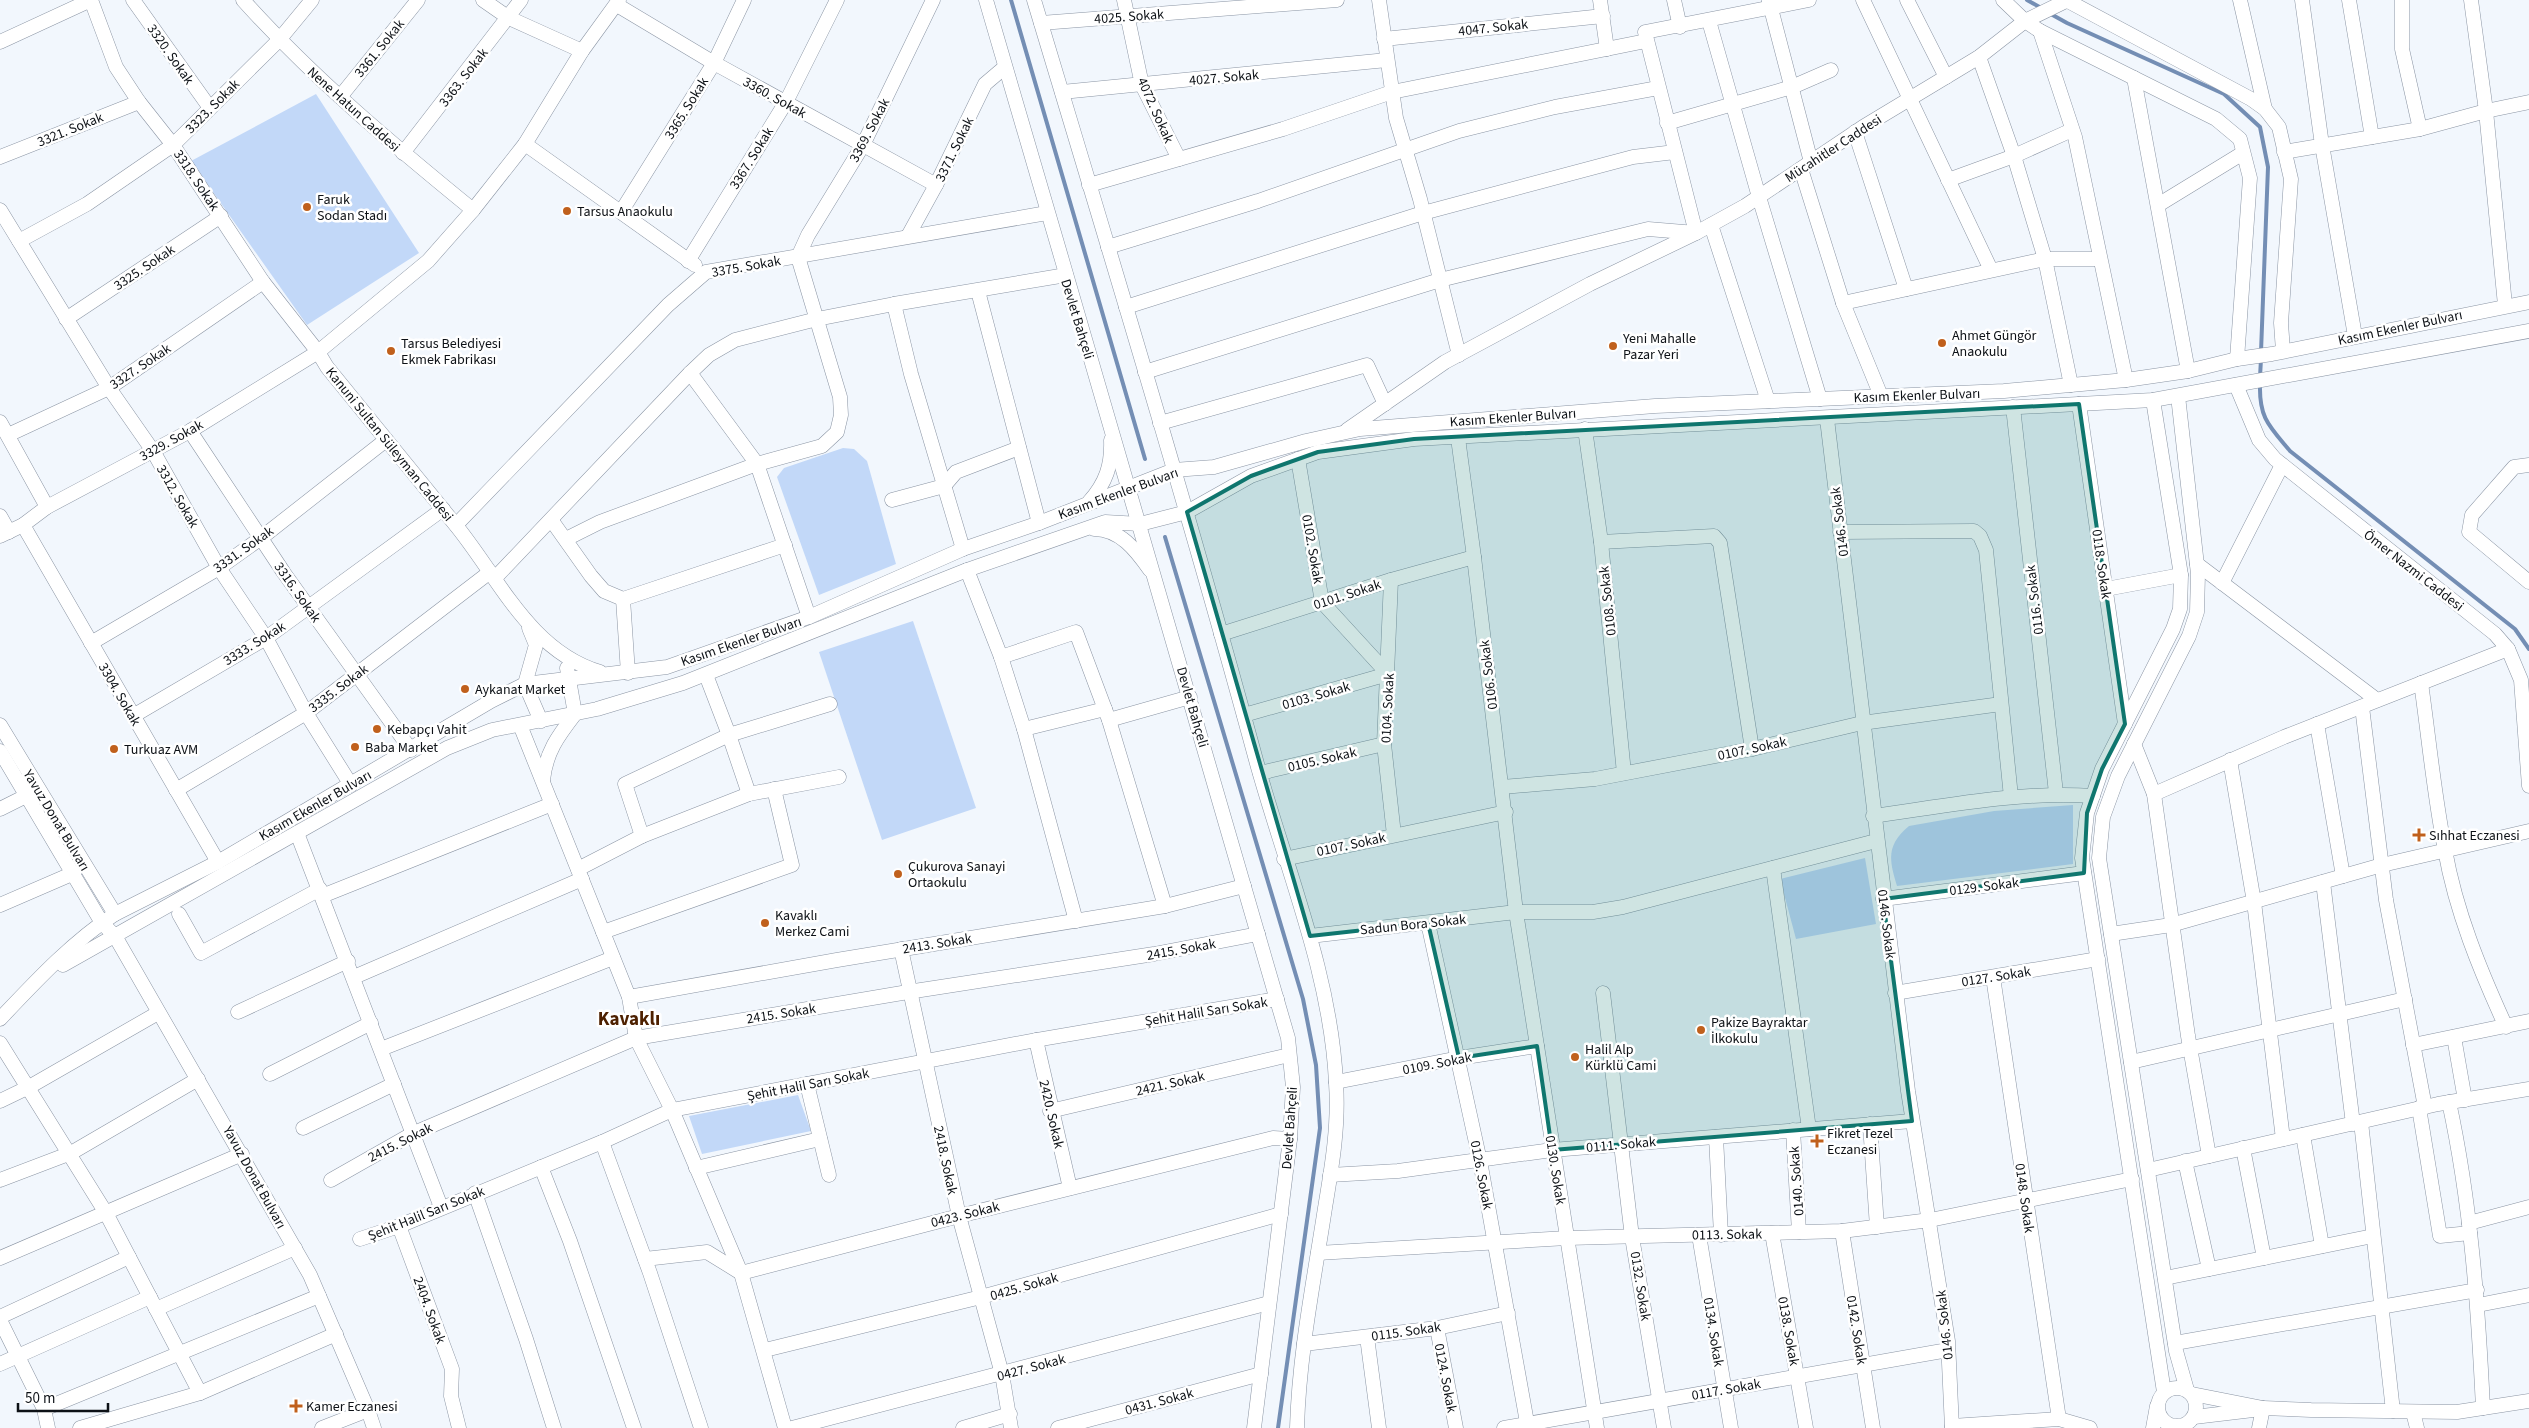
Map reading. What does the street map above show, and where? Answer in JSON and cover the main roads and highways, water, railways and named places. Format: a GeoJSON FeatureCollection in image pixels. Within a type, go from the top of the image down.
{"type":"FeatureCollection","features":[{"type":"Feature","properties":{"kind":"waterway"},"geometry":{"type":"LineString","coordinates":[[1011,0],[1145,459]]}},
{"type":"Feature","properties":{"kind":"waterway"},"geometry":{"type":"LineString","coordinates":[[2027,0],[2043,9]]}},
{"type":"Feature","properties":{"kind":"waterway"},"geometry":{"type":"LineString","coordinates":[[2049,13],[2067,23],[2224,94],[2260,127],[2268,167],[2261,352]]}},
{"type":"Feature","properties":{"kind":"waterway"},"geometry":{"type":"LineString","coordinates":[[2260,377],[2261,359]]}},
{"type":"Feature","properties":{"kind":"waterway"},"geometry":{"type":"LineString","coordinates":[[2260,384],[2261,405],[2267,421],[2290,451],[2515,629],[2529,649]]}},
{"type":"Feature","properties":{"kind":"waterway"},"geometry":{"type":"LineString","coordinates":[[1165,537],[1303,999],[1316,1065],[1320,1128],[1278,1428]]}},
{"type":"Feature","properties":{"kind":"place","name":"Faruk Sodan Stadı"},"geometry":{"type":"Point","coordinates":[307,207]}},
{"type":"Feature","properties":{"kind":"place","name":"Tarsus Anaokulu"},"geometry":{"type":"Point","coordinates":[567,211]}},
{"type":"Feature","properties":{"kind":"place","name":"Ahmet Güngör Anaokulu"},"geometry":{"type":"Point","coordinates":[1942,343]}},
{"type":"Feature","properties":{"kind":"place","name":"Yeni Mahalle Pazar Yeri"},"geometry":{"type":"Point","coordinates":[1613,346]}},
{"type":"Feature","properties":{"kind":"place","name":"Tarsus Belediyesi Ekmek Fabrikası"},"geometry":{"type":"Point","coordinates":[391,351]}},
{"type":"Feature","properties":{"kind":"place","name":"Aykanat Market"},"geometry":{"type":"Point","coordinates":[465,689]}},
{"type":"Feature","properties":{"kind":"place","name":"Kebapçı Vahit"},"geometry":{"type":"Point","coordinates":[377,729]}},
{"type":"Feature","properties":{"kind":"place","name":"Baba Market"},"geometry":{"type":"Point","coordinates":[355,747]}},
{"type":"Feature","properties":{"kind":"place","name":"Turkuaz AVM"},"geometry":{"type":"Point","coordinates":[114,749]}},
{"type":"Feature","properties":{"kind":"place","name":"Sıhhat Eczanesi"},"geometry":{"type":"Point","coordinates":[2419,835]}},
{"type":"Feature","properties":{"kind":"place","name":"Çukurova Sanayi Ortaokulu"},"geometry":{"type":"Point","coordinates":[898,874]}},
{"type":"Feature","properties":{"kind":"place","name":"Kavaklı Merkez Cami"},"geometry":{"type":"Point","coordinates":[765,923]}},
{"type":"Feature","properties":{"kind":"place","name":"Pakize Bayraktar İlkokulu"},"geometry":{"type":"Point","coordinates":[1701,1030]}},
{"type":"Feature","properties":{"kind":"place","name":"Halil Alp Kürklü Cami"},"geometry":{"type":"Point","coordinates":[1575,1057]}},
{"type":"Feature","properties":{"kind":"place","name":"Fikret Tezel Eczanesi"},"geometry":{"type":"Point","coordinates":[1817,1141]}},
{"type":"Feature","properties":{"kind":"place","name":"Kamer Eczanesi"},"geometry":{"type":"Point","coordinates":[296,1406]}},
{"type":"Feature","properties":{"kind":"district","name":"Kavaklı"},"geometry":{"type":"Point","coordinates":[629,1018]}}]}
